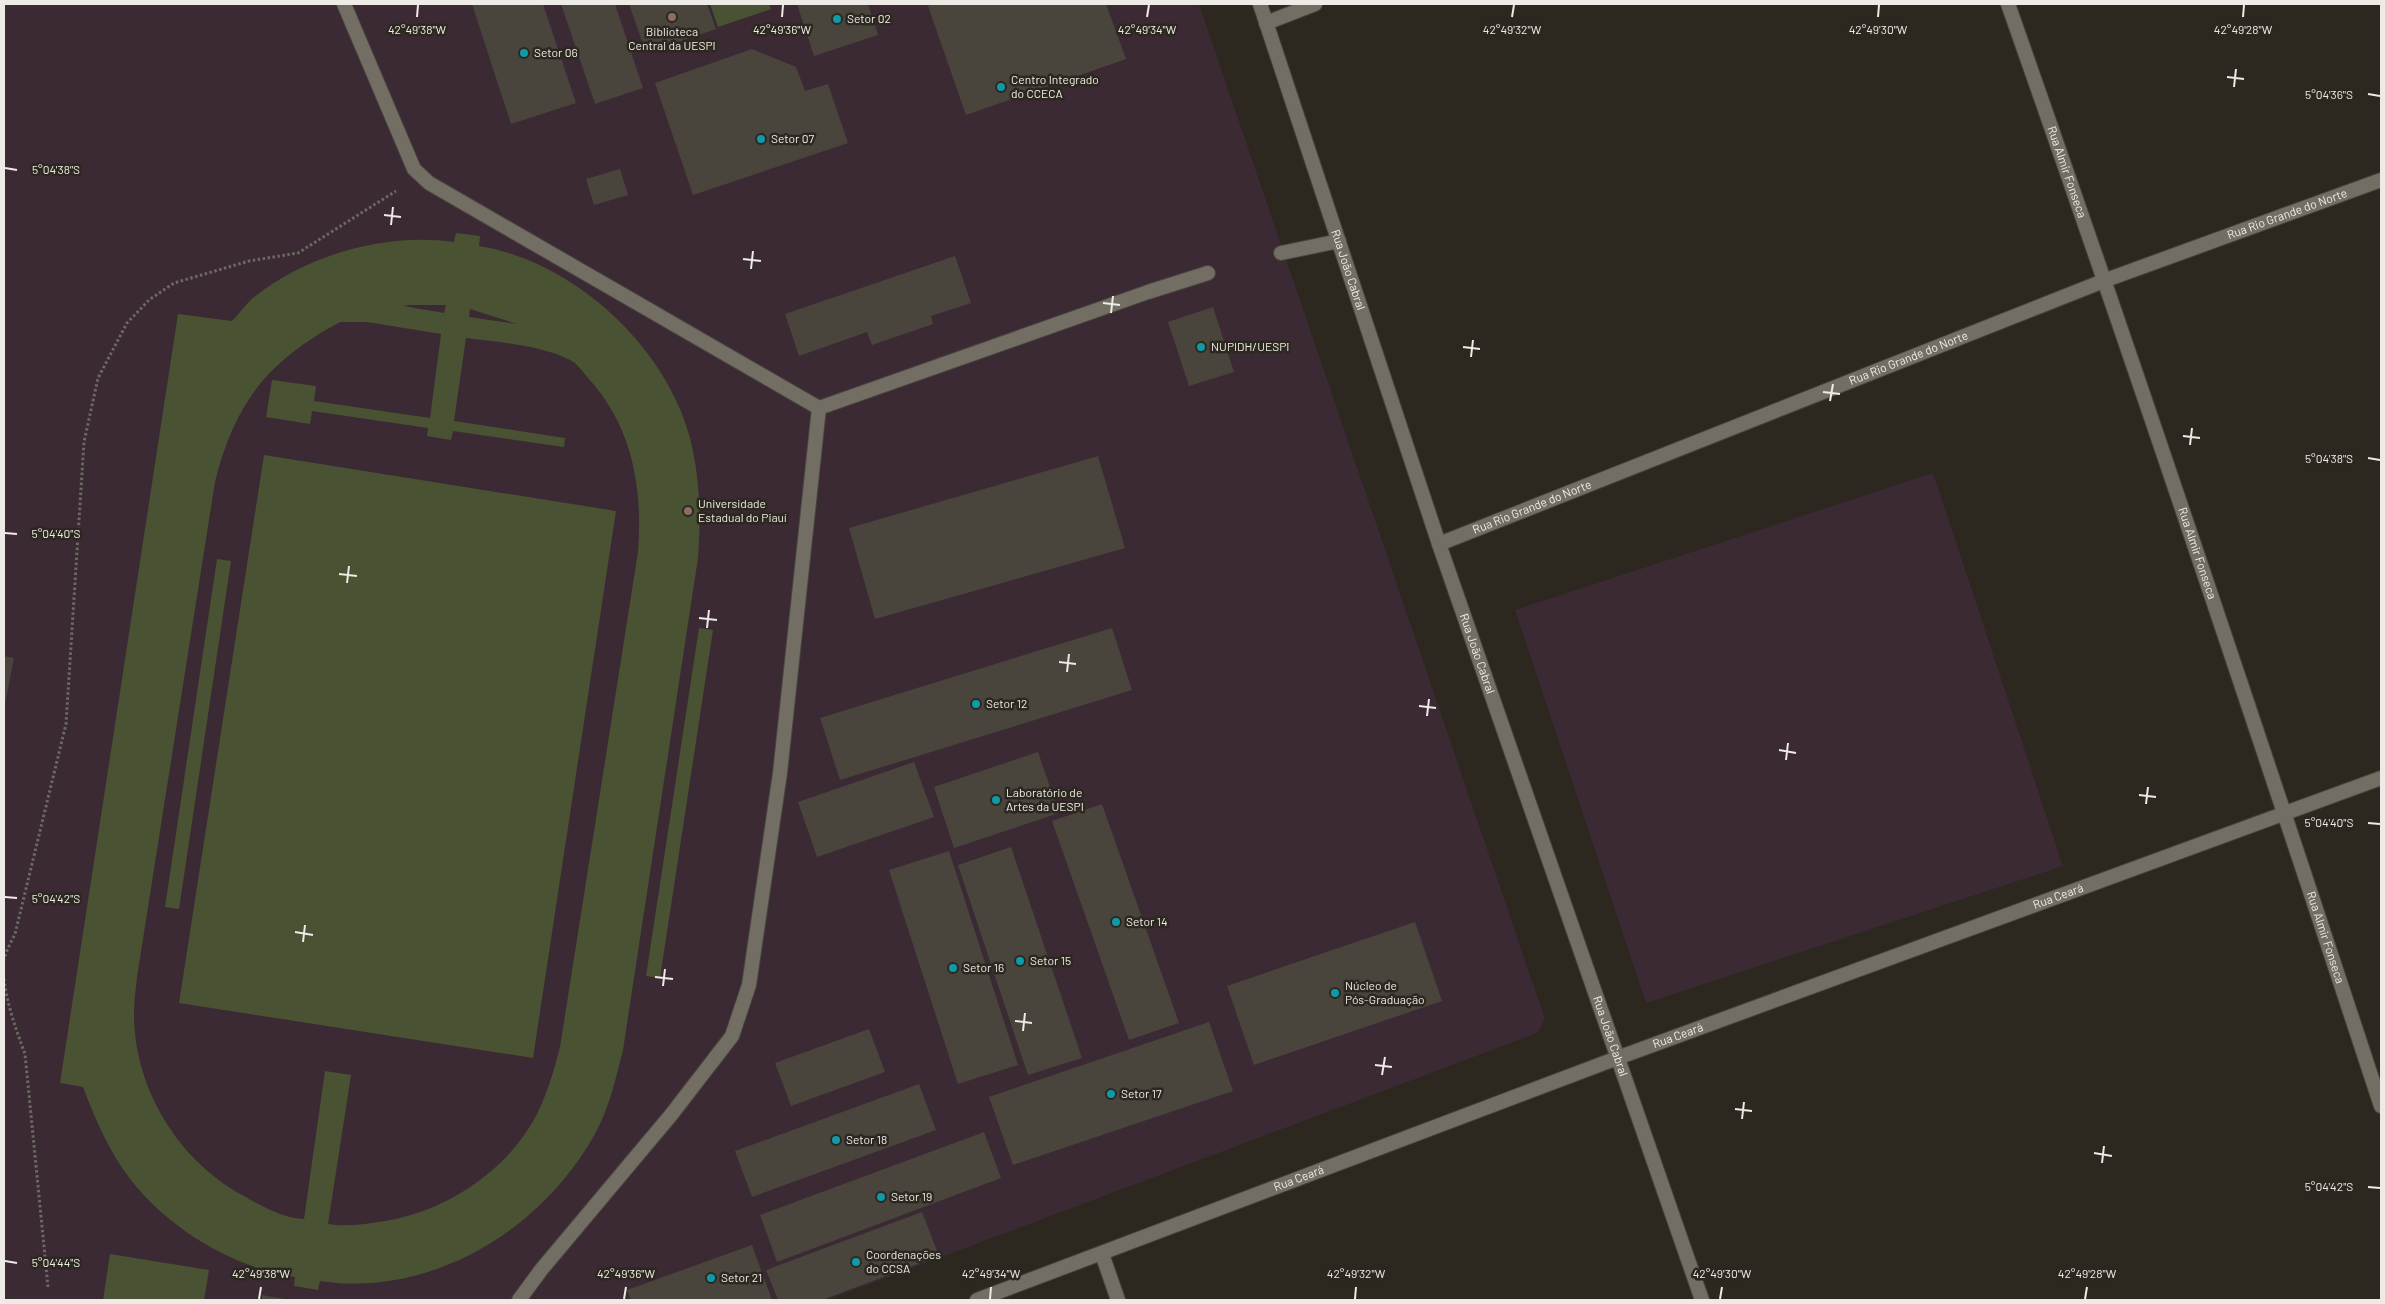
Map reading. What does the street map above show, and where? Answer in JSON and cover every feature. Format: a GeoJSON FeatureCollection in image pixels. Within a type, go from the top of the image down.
{"type":"FeatureCollection","features":[{"type":"Feature","properties":{"kind":"street"},"geometry":{"type":"LineString","coordinates":[[344,4],[414,169],[429,183],[819,408],[1148,292],[1208,273]]}},
{"type":"Feature","properties":{"kind":"street","name":"Rua João Cabral"},"geometry":{"type":"LineString","coordinates":[[1260,4],[1440,544],[1620,1058],[1702,1300]]}},
{"type":"Feature","properties":{"kind":"street"},"geometry":{"type":"LineString","coordinates":[[1266,23],[1315,4]]}},
{"type":"Feature","properties":{"kind":"street","name":"Rua Almir Fonseca"},"geometry":{"type":"LineString","coordinates":[[2008,4],[2106,280],[2285,812],[2381,1106]]}},
{"type":"Feature","properties":{"kind":"street","name":"Rua Rio Grande do Norte"},"geometry":{"type":"LineString","coordinates":[[1440,544],[2106,280],[2381,180]]}},
{"type":"Feature","properties":{"kind":"street"},"geometry":{"type":"LineString","coordinates":[[1280,253],[1338,242]]}},
{"type":"Feature","properties":{"kind":"street"},"geometry":{"type":"LineString","coordinates":[[519,1300],[541,1270],[671,1115],[732,1036],[749,985],[780,774],[819,408]]}},
{"type":"Feature","properties":{"kind":"street","name":"Rua Ceará"},"geometry":{"type":"LineString","coordinates":[[977,1300],[1620,1058],[2381,778]]}},
{"type":"Feature","properties":{"kind":"street"},"geometry":{"type":"LineString","coordinates":[[1102,1254],[1118,1300]]}},
{"type":"Feature","properties":{"kind":"path"},"geometry":{"type":"LineString","coordinates":[[48,1287],[25,1054],[12,1018],[4,984],[4,960],[15,934],[66,724],[84,442],[98,378],[127,324],[149,300],[174,283],[250,260],[298,253],[399,190],[429,183]]}},
{"type":"Feature","properties":{"kind":"shaded area","name":"Universidade Estadual do Piauí"},"geometry":{"type":"Polygon","coordinates":[[[4,4],[1199,4],[1545,1019],[1537,1033],[827,1300],[4,1300],[4,4]]]}},
{"type":"Feature","properties":{"kind":"shaded area"},"geometry":{"type":"Polygon","coordinates":[[[1933,473],[2063,866],[1646,1003],[1515,610],[1933,473]]]}},
{"type":"Feature","properties":{"kind":"green space"},"geometry":{"type":"Polygon","coordinates":[[[710,4],[769,4],[771,9],[718,27],[710,4]]]}},
{"type":"Feature","properties":{"kind":"green space"},"geometry":{"type":"Polygon","coordinates":[[[456,233],[480,236],[479,246],[514,255],[548,269],[581,289],[611,313],[637,341],[660,371],[678,404],[690,438],[699,498],[698,558],[623,1050],[609,1101],[597,1130],[575,1165],[548,1197],[516,1225],[481,1249],[444,1267],[404,1278],[362,1283],[320,1281],[318,1290],[294,1286],[295,1277],[243,1263],[194,1237],[171,1220],[132,1182],[117,1160],[98,1125],[83,1087],[60,1083],[178,314],[232,321],[253,298],[274,283],[322,259],[348,250],[401,240],[454,242],[456,233]],[[446,305],[403,306],[444,313],[446,305]],[[470,309],[469,317],[517,324],[470,309]],[[340,322],[293,352],[274,369],[244,407],[223,454],[215,482],[137,977],[134,1011],[141,1067],[151,1094],[164,1119],[180,1142],[199,1163],[220,1181],[258,1204],[288,1216],[304,1219],[325,1071],[351,1075],[328,1224],[349,1225],[408,1216],[431,1208],[474,1184],[511,1152],[526,1133],[545,1096],[560,1047],[638,552],[639,505],[632,460],[616,417],[580,368],[570,360],[533,348],[466,338],[454,421],[565,438],[564,447],[453,431],[451,440],[427,436],[428,428],[312,411],[310,424],[266,417],[272,380],[316,386],[314,401],[430,418],[441,334],[367,322],[340,322]]]}},
{"type":"Feature","properties":{"kind":"green space"},"geometry":{"type":"Polygon","coordinates":[[[264,455],[616,511],[533,1058],[179,1003],[264,455]]]}},
{"type":"Feature","properties":{"kind":"green space"},"geometry":{"type":"Polygon","coordinates":[[[217,559],[231,561],[179,909],[165,907],[217,559]]]}},
{"type":"Feature","properties":{"kind":"green space"},"geometry":{"type":"Polygon","coordinates":[[[699,628],[713,630],[660,978],[646,976],[699,628]]]}},
{"type":"Feature","properties":{"kind":"green space"},"geometry":{"type":"Polygon","coordinates":[[[110,1254],[209,1270],[204,1300],[103,1300],[110,1254]]]}},
{"type":"Feature","properties":{"kind":"building","name":"Setor 06"},"geometry":{"type":"Polygon","coordinates":[[[472,4],[543,4],[576,103],[511,124],[472,4]]]}},
{"type":"Feature","properties":{"kind":"building"},"geometry":{"type":"Polygon","coordinates":[[[561,4],[615,4],[643,88],[595,104],[561,4]]]}},
{"type":"Feature","properties":{"kind":"building","name":"Biblioteca Central da UESPI"},"geometry":{"type":"Polygon","coordinates":[[[629,4],[707,4],[716,29],[646,53],[629,4]]]}},
{"type":"Feature","properties":{"kind":"building","name":"Setor 02"},"geometry":{"type":"Polygon","coordinates":[[[797,4],[868,4],[878,35],[814,56],[797,4]]]}},
{"type":"Feature","properties":{"kind":"building","name":"Centro Integrado do CCECA"},"geometry":{"type":"Polygon","coordinates":[[[934,4],[1106,4],[1126,59],[966,115],[928,6],[934,4]]]}},
{"type":"Feature","properties":{"kind":"building"},"geometry":{"type":"Polygon","coordinates":[[[752,49],[796,67],[805,91],[828,84],[848,143],[693,195],[655,83],[752,49]]]}},
{"type":"Feature","properties":{"kind":"building"},"geometry":{"type":"Polygon","coordinates":[[[620,169],[628,195],[594,205],[586,179],[620,169]]]}},
{"type":"Feature","properties":{"kind":"building"},"geometry":{"type":"Polygon","coordinates":[[[955,256],[971,303],[931,316],[933,324],[872,345],[867,332],[799,356],[785,314],[955,256]]]}},
{"type":"Feature","properties":{"kind":"building","name":"NUPIDH/UESPI"},"geometry":{"type":"Polygon","coordinates":[[[1213,307],[1234,372],[1189,386],[1168,322],[1213,307]]]}},
{"type":"Feature","properties":{"kind":"building"},"geometry":{"type":"Polygon","coordinates":[[[1098,456],[1125,548],[875,619],[849,528],[1098,456]]]}},
{"type":"Feature","properties":{"kind":"building","name":"Setor 12"},"geometry":{"type":"Polygon","coordinates":[[[1112,628],[1132,690],[840,780],[820,718],[1112,628]]]}},
{"type":"Feature","properties":{"kind":"building"},"geometry":{"type":"Polygon","coordinates":[[[4,656],[14,658],[5,704],[4,704],[4,656]]]}},
{"type":"Feature","properties":{"kind":"building","name":"Laboratório de Artes da UESPI"},"geometry":{"type":"Polygon","coordinates":[[[1038,752],[1059,813],[954,848],[934,787],[1038,752]]]}},
{"type":"Feature","properties":{"kind":"building"},"geometry":{"type":"Polygon","coordinates":[[[914,762],[934,817],[817,857],[798,802],[914,762]]]}},
{"type":"Feature","properties":{"kind":"building","name":"Setor 14"},"geometry":{"type":"Polygon","coordinates":[[[1102,804],[1179,1023],[1129,1040],[1052,821],[1102,804]]]}},
{"type":"Feature","properties":{"kind":"building","name":"Setor 15"},"geometry":{"type":"Polygon","coordinates":[[[1011,847],[1082,1058],[1028,1075],[958,865],[1011,847]]]}},
{"type":"Feature","properties":{"kind":"building","name":"Setor 16"},"geometry":{"type":"Polygon","coordinates":[[[949,851],[1018,1065],[958,1084],[889,870],[949,851]]]}},
{"type":"Feature","properties":{"kind":"building","name":"Núcleo de Pós-Graduação"},"geometry":{"type":"Polygon","coordinates":[[[1415,922],[1442,1001],[1254,1065],[1227,986],[1415,922]]]}},
{"type":"Feature","properties":{"kind":"building","name":"Setor 17"},"geometry":{"type":"Polygon","coordinates":[[[1209,1022],[1233,1091],[1013,1165],[989,1097],[1209,1022]]]}},
{"type":"Feature","properties":{"kind":"building"},"geometry":{"type":"Polygon","coordinates":[[[869,1029],[885,1072],[791,1106],[775,1063],[869,1029]]]}},
{"type":"Feature","properties":{"kind":"building","name":"Setor 18"},"geometry":{"type":"Polygon","coordinates":[[[919,1084],[936,1130],[752,1197],[735,1151],[919,1084]]]}},
{"type":"Feature","properties":{"kind":"building","name":"Setor 19"},"geometry":{"type":"Polygon","coordinates":[[[984,1132],[1001,1178],[777,1262],[760,1215],[984,1132]]]}},
{"type":"Feature","properties":{"kind":"building","name":"Coordenações do CCSA"},"geometry":{"type":"Polygon","coordinates":[[[922,1212],[939,1256],[822,1300],[778,1300],[766,1270],[922,1212]]]}},
{"type":"Feature","properties":{"kind":"building","name":"Setor 21"},"geometry":{"type":"Polygon","coordinates":[[[752,1245],[772,1300],[631,1300],[627,1290],[752,1245]]]}},
{"type":"Feature","properties":{"kind":"building"},"geometry":{"type":"Polygon","coordinates":[[[262,1295],[285,1299],[285,1300],[262,1300],[262,1295]]]}},
{"type":"Feature","properties":{"kind":"place","name":"Biblioteca Central da UESPI"},"geometry":{"type":"Point","coordinates":[672,17]}},
{"type":"Feature","properties":{"kind":"place","name":"Setor 02"},"geometry":{"type":"Point","coordinates":[837,19]}},
{"type":"Feature","properties":{"kind":"place","name":"Setor 06"},"geometry":{"type":"Point","coordinates":[524,53]}},
{"type":"Feature","properties":{"kind":"place","name":"Centro Integrado do CCECA"},"geometry":{"type":"Point","coordinates":[1001,87]}},
{"type":"Feature","properties":{"kind":"place","name":"Setor 07"},"geometry":{"type":"Point","coordinates":[761,139]}},
{"type":"Feature","properties":{"kind":"place","name":"NUPIDH/UESPI"},"geometry":{"type":"Point","coordinates":[1201,347]}},
{"type":"Feature","properties":{"kind":"place","name":"Universidade Estadual do Piauí"},"geometry":{"type":"Point","coordinates":[688,511]}},
{"type":"Feature","properties":{"kind":"place","name":"Setor 12"},"geometry":{"type":"Point","coordinates":[976,704]}},
{"type":"Feature","properties":{"kind":"place","name":"Laboratório de Artes da UESPI"},"geometry":{"type":"Point","coordinates":[996,800]}},
{"type":"Feature","properties":{"kind":"place","name":"Setor 14"},"geometry":{"type":"Point","coordinates":[1116,922]}},
{"type":"Feature","properties":{"kind":"place","name":"Setor 15"},"geometry":{"type":"Point","coordinates":[1020,961]}},
{"type":"Feature","properties":{"kind":"place","name":"Setor 16"},"geometry":{"type":"Point","coordinates":[953,968]}},
{"type":"Feature","properties":{"kind":"place","name":"Núcleo de Pós-Graduação"},"geometry":{"type":"Point","coordinates":[1335,993]}},
{"type":"Feature","properties":{"kind":"place","name":"Setor 17"},"geometry":{"type":"Point","coordinates":[1111,1094]}},
{"type":"Feature","properties":{"kind":"place","name":"Setor 18"},"geometry":{"type":"Point","coordinates":[836,1140]}},
{"type":"Feature","properties":{"kind":"place","name":"Setor 19"},"geometry":{"type":"Point","coordinates":[881,1197]}},
{"type":"Feature","properties":{"kind":"place","name":"Coordenações do CCSA"},"geometry":{"type":"Point","coordinates":[856,1262]}},
{"type":"Feature","properties":{"kind":"place","name":"Setor 21"},"geometry":{"type":"Point","coordinates":[711,1278]}}]}
